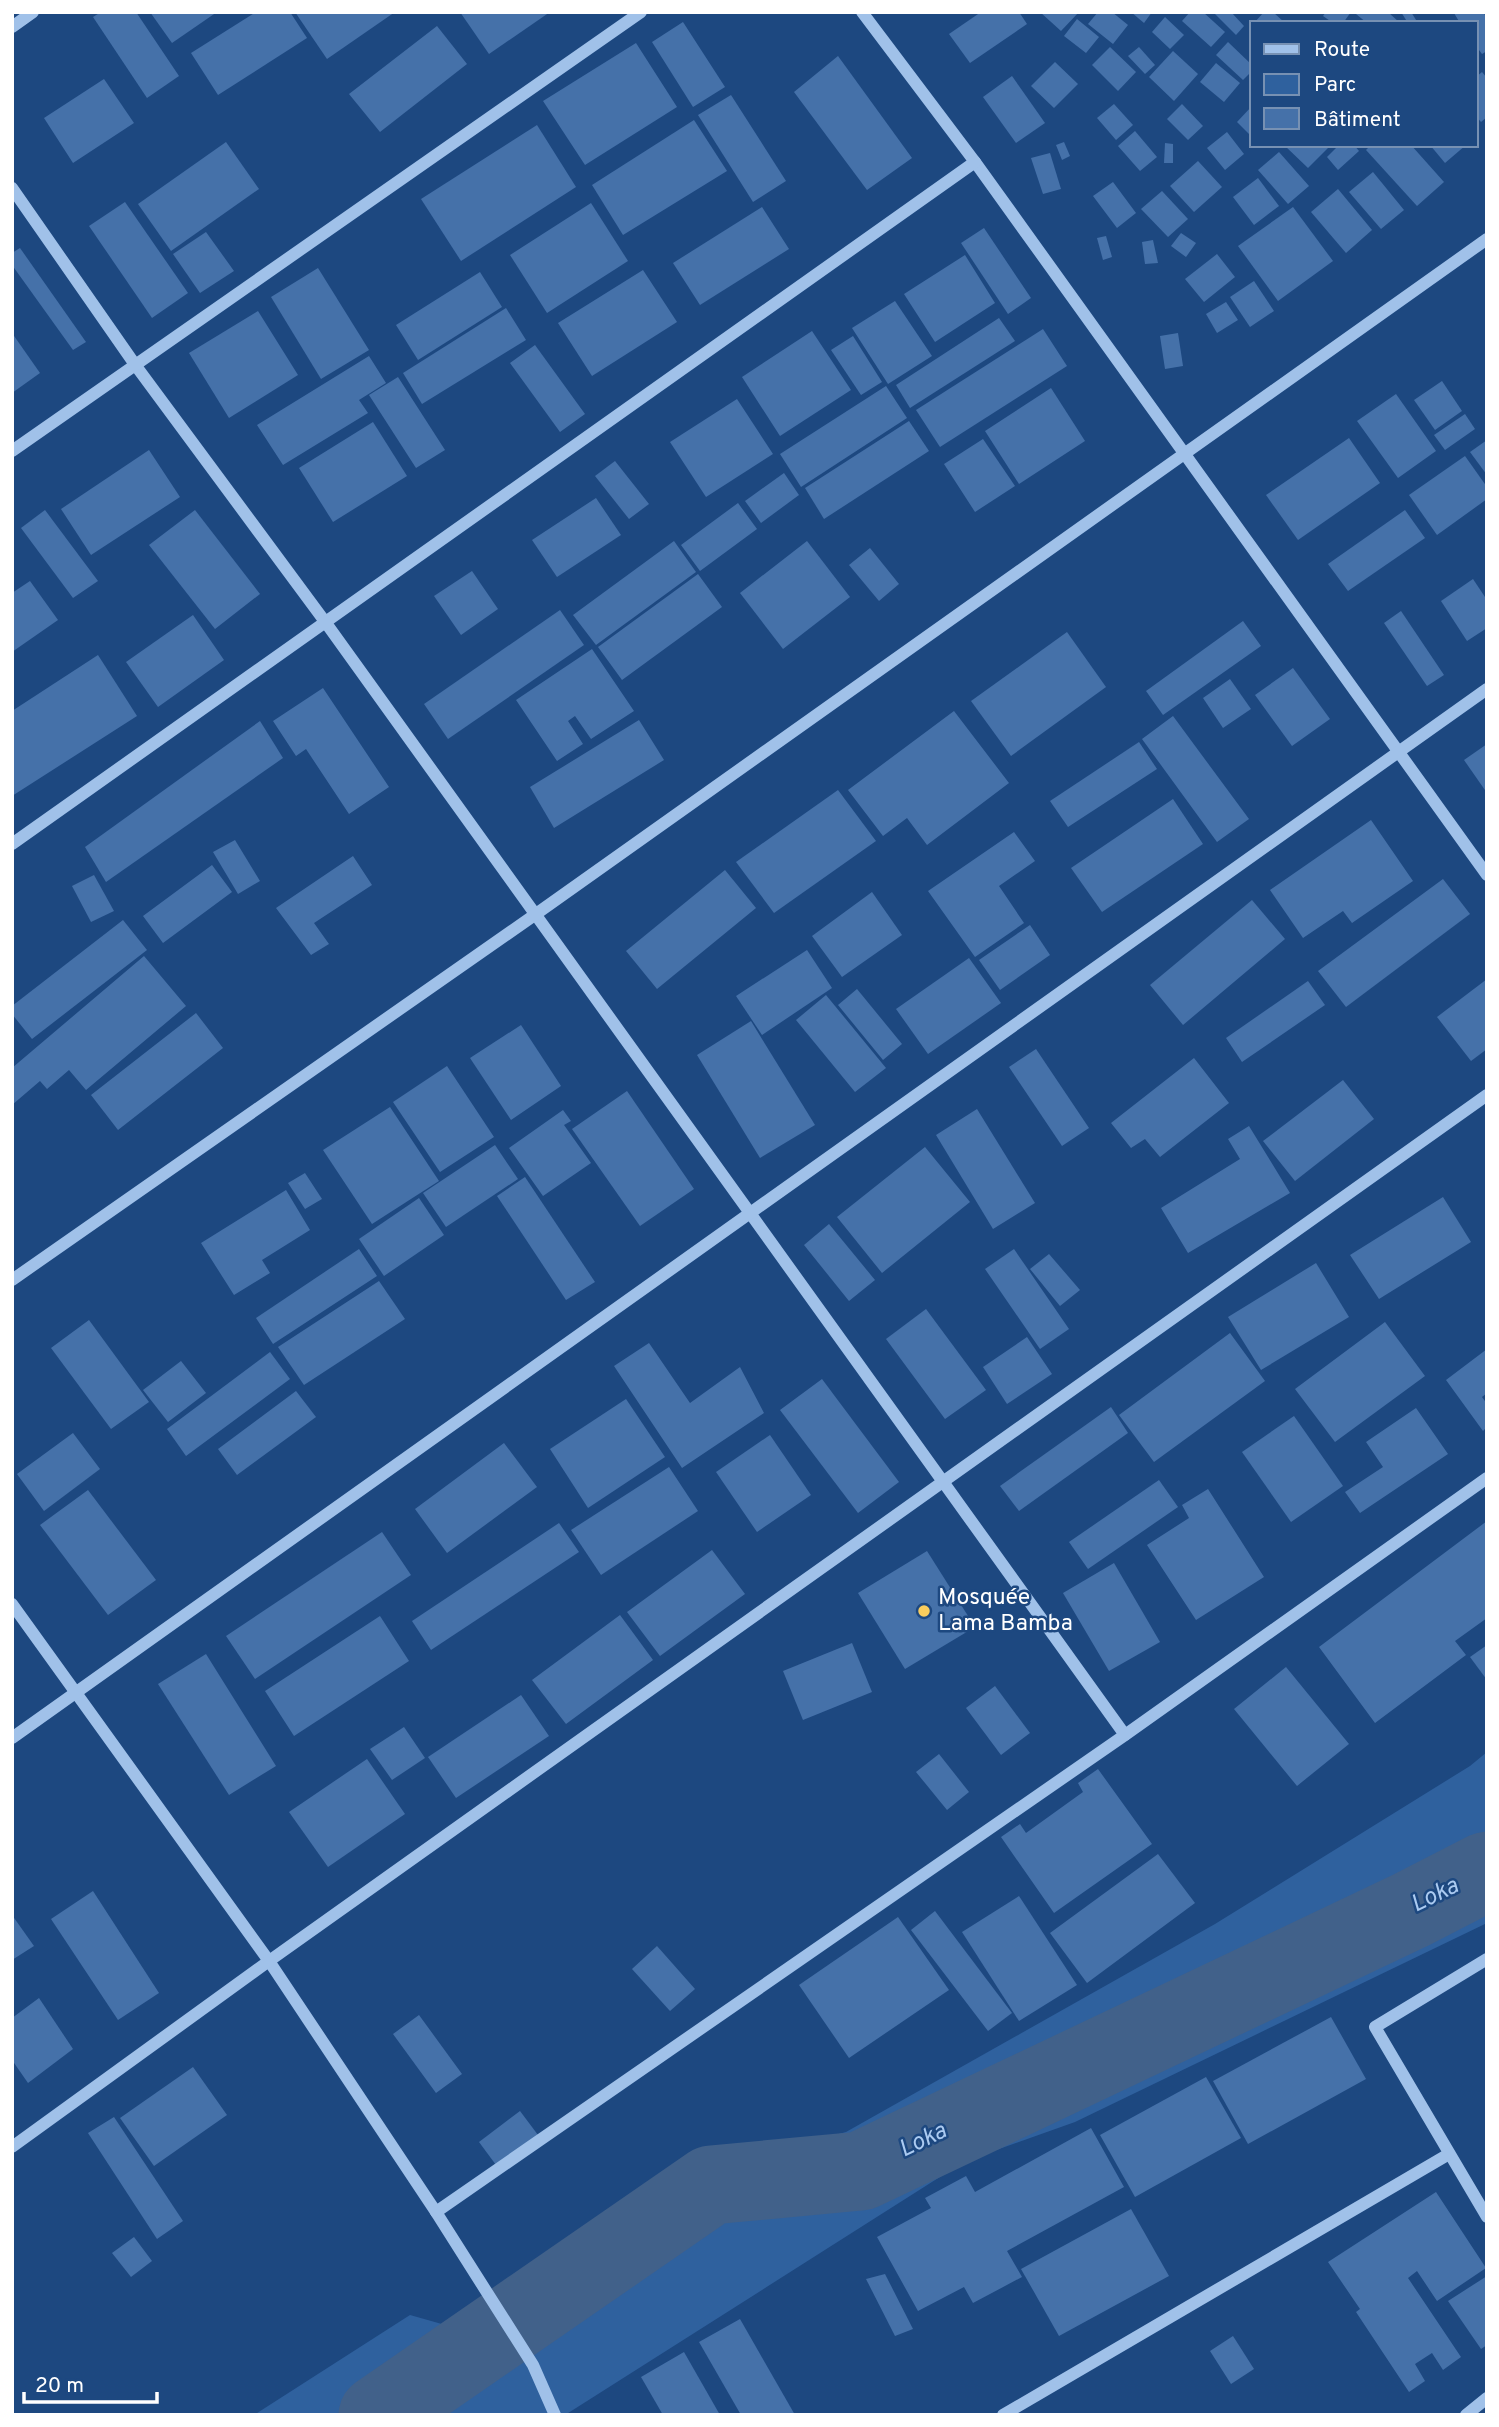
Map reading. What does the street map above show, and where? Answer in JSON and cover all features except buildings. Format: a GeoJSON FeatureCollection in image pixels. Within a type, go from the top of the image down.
{"type":"FeatureCollection","features":[{"type":"Feature","properties":{"kind":"street"},"geometry":{"type":"LineString","coordinates":[[12,27],[33,12]]}},
{"type":"Feature","properties":{"kind":"street"},"geometry":{"type":"LineString","coordinates":[[12,451],[641,12]]}},
{"type":"Feature","properties":{"kind":"street"},"geometry":{"type":"LineString","coordinates":[[862,12],[975,162],[1487,875]]}},
{"type":"Feature","properties":{"kind":"street"},"geometry":{"type":"LineString","coordinates":[[12,844],[975,162]]}},
{"type":"Feature","properties":{"kind":"street"},"geometry":{"type":"LineString","coordinates":[[12,188],[136,366],[327,623],[1125,1735]]}},
{"type":"Feature","properties":{"kind":"street"},"geometry":{"type":"LineString","coordinates":[[12,1280],[536,915],[1487,239]]}},
{"type":"Feature","properties":{"kind":"street"},"geometry":{"type":"LineString","coordinates":[[12,1738],[1487,689]]}},
{"type":"Feature","properties":{"kind":"street"},"geometry":{"type":"LineString","coordinates":[[12,2147],[269,1961],[1487,1095]]}},
{"type":"Feature","properties":{"kind":"street"},"geometry":{"type":"LineString","coordinates":[[436,2212],[1125,1735],[1487,1478]]}},
{"type":"Feature","properties":{"kind":"street"},"geometry":{"type":"LineString","coordinates":[[12,1604],[269,1961],[486,2290],[533,2365],[555,2415]]}},
{"type":"Feature","properties":{"kind":"street"},"geometry":{"type":"LineString","coordinates":[[1487,1959],[1375,2027],[1487,2217]]}},
{"type":"Feature","properties":{"kind":"street"},"geometry":{"type":"LineString","coordinates":[[1003,2415],[1449,2154]]}},
{"type":"Feature","properties":{"kind":"street"},"geometry":{"type":"LineString","coordinates":[[1466,2415],[1487,2398]]}},
{"type":"Feature","properties":{"kind":"green space"},"geometry":{"type":"Polygon","coordinates":[[[1487,1752],[1487,1923],[1075,2122],[965,2161],[565,2415],[254,2415],[410,2315],[477,2334],[717,2166],[846,2132],[1215,1924],[1470,1766],[1487,1752]]]}},
{"type":"Feature","properties":{"kind":"waterway","name":"Loka"},"geometry":{"type":"LineString","coordinates":[[378,2415],[711,2185],[861,2171],[1411,1910],[1487,1871]]}},
{"type":"Feature","properties":{"kind":"place","name":"Mosquée Lama Bamba"},"geometry":{"type":"Point","coordinates":[924,1611]}}]}
